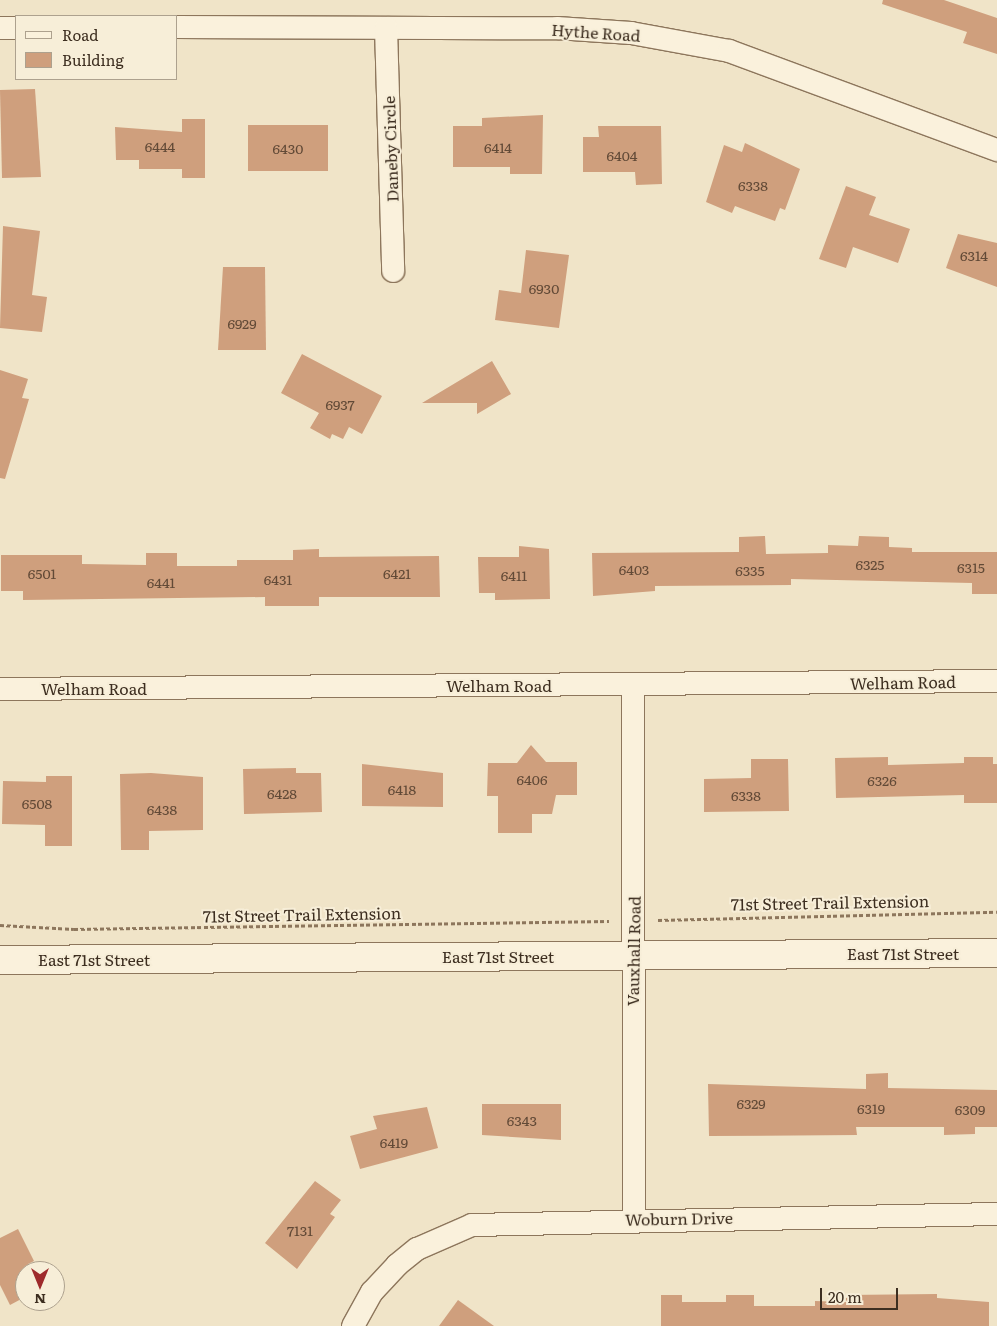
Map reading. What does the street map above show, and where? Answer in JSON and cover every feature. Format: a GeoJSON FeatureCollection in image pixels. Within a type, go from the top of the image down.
{"type":"FeatureCollection","features":[{"type":"Feature","properties":{"kind":"main road","name":"East 71st Street"},"geometry":{"type":"LineString","coordinates":[[0,960],[997,953]]}},
{"type":"Feature","properties":{"kind":"street","name":"Hythe Road"},"geometry":{"type":"LineString","coordinates":[[178,27],[582,28],[705,45],[997,150]]}},
{"type":"Feature","properties":{"kind":"street"},"geometry":{"type":"LineString","coordinates":[[0,28],[15,28]]}},
{"type":"Feature","properties":{"kind":"street","name":"Daneby Circle"},"geometry":{"type":"LineString","coordinates":[[386,28],[393,271]]}},
{"type":"Feature","properties":{"kind":"street","name":"Welham Road"},"geometry":{"type":"LineString","coordinates":[[0,689],[997,681]]}},
{"type":"Feature","properties":{"kind":"street","name":"Vauxhall Road"},"geometry":{"type":"LineString","coordinates":[[633,684],[631,955],[634,1219]]}},
{"type":"Feature","properties":{"kind":"street","name":"Woburn Drive"},"geometry":{"type":"LineString","coordinates":[[353,1326],[380,1282],[417,1250],[472,1225],[634,1219],[997,1214]]}},
{"type":"Feature","properties":{"kind":"path","name":"71st Street Trail Extension"},"geometry":{"type":"LineString","coordinates":[[664,920],[997,912]]}},
{"type":"Feature","properties":{"kind":"path","name":"71st Street Trail Extension"},"geometry":{"type":"LineString","coordinates":[[0,925],[74,929],[604,922]]}},
{"type":"Feature","properties":{"kind":"building"},"geometry":{"type":"Polygon","coordinates":[[[883,0],[944,0],[997,18],[997,54],[963,43],[967,32],[882,4],[883,0]]]}},
{"type":"Feature","properties":{"kind":"building"},"geometry":{"type":"Polygon","coordinates":[[[35,89],[41,177],[2,178],[0,90],[35,89]]]}},
{"type":"Feature","properties":{"kind":"building"},"geometry":{"type":"Polygon","coordinates":[[[543,115],[542,174],[510,174],[510,167],[453,167],[453,126],[482,126],[482,118],[543,115]]]}},
{"type":"Feature","properties":{"kind":"building"},"geometry":{"type":"Polygon","coordinates":[[[182,119],[205,119],[205,178],[182,178],[182,169],[139,169],[139,160],[116,160],[115,127],[182,132],[182,119]]]}},
{"type":"Feature","properties":{"kind":"building"},"geometry":{"type":"Polygon","coordinates":[[[248,125],[328,125],[328,171],[248,171],[248,125]]]}},
{"type":"Feature","properties":{"kind":"building"},"geometry":{"type":"Polygon","coordinates":[[[598,126],[661,126],[662,184],[636,185],[635,172],[583,172],[583,137],[599,137],[598,126]]]}},
{"type":"Feature","properties":{"kind":"building"},"geometry":{"type":"Polygon","coordinates":[[[745,143],[800,169],[785,210],[780,208],[775,221],[735,206],[732,213],[706,202],[724,145],[742,152],[745,143]]]}},
{"type":"Feature","properties":{"kind":"building"},"geometry":{"type":"Polygon","coordinates":[[[846,186],[876,197],[869,215],[910,229],[898,263],[853,247],[846,268],[819,259],[846,186]]]}},
{"type":"Feature","properties":{"kind":"building"},"geometry":{"type":"Polygon","coordinates":[[[3,226],[40,231],[32,295],[47,297],[42,332],[0,328],[3,226]]]}},
{"type":"Feature","properties":{"kind":"building"},"geometry":{"type":"Polygon","coordinates":[[[958,234],[997,243],[997,287],[946,268],[958,234]]]}},
{"type":"Feature","properties":{"kind":"building"},"geometry":{"type":"Polygon","coordinates":[[[526,250],[569,255],[559,328],[495,320],[499,290],[521,293],[526,250]]]}},
{"type":"Feature","properties":{"kind":"building"},"geometry":{"type":"Polygon","coordinates":[[[223,267],[265,267],[266,350],[218,350],[223,267]]]}},
{"type":"Feature","properties":{"kind":"building"},"geometry":{"type":"Polygon","coordinates":[[[302,354],[382,396],[362,434],[349,427],[343,439],[332,434],[330,439],[310,428],[319,413],[281,393],[302,354]]]}},
{"type":"Feature","properties":{"kind":"building"},"geometry":{"type":"Polygon","coordinates":[[[492,361],[511,394],[477,414],[477,403],[422,403],[492,361]]]}},
{"type":"Feature","properties":{"kind":"building"},"geometry":{"type":"Polygon","coordinates":[[[0,370],[28,379],[22,398],[29,399],[5,479],[0,478],[0,370]]]}},
{"type":"Feature","properties":{"kind":"building"},"geometry":{"type":"Polygon","coordinates":[[[765,536],[766,554],[828,553],[828,545],[858,546],[859,536],[889,537],[889,547],[912,548],[912,552],[997,552],[997,594],[972,594],[972,583],[791,579],[791,585],[655,586],[655,591],[593,596],[592,553],[739,552],[739,537],[765,536]]]}},
{"type":"Feature","properties":{"kind":"building"},"geometry":{"type":"Polygon","coordinates":[[[519,546],[549,549],[550,599],[495,600],[495,593],[479,593],[478,557],[519,557],[519,546]]]}},
{"type":"Feature","properties":{"kind":"building"},"geometry":{"type":"Polygon","coordinates":[[[319,549],[319,557],[439,556],[440,597],[319,597],[319,606],[265,606],[265,597],[23,600],[23,591],[1,591],[1,555],[82,555],[82,564],[146,565],[146,553],[177,553],[177,566],[237,566],[237,560],[293,560],[293,550],[319,549]]]}},
{"type":"Feature","properties":{"kind":"building"},"geometry":{"type":"Polygon","coordinates":[[[531,745],[546,762],[577,762],[577,795],[556,795],[552,814],[532,814],[532,833],[498,833],[498,796],[487,796],[488,763],[517,763],[531,745]]]}},
{"type":"Feature","properties":{"kind":"building"},"geometry":{"type":"Polygon","coordinates":[[[888,757],[888,765],[964,763],[964,757],[993,757],[993,764],[997,764],[997,803],[964,803],[964,795],[836,798],[835,758],[888,757]]]}},
{"type":"Feature","properties":{"kind":"building"},"geometry":{"type":"Polygon","coordinates":[[[751,759],[788,759],[789,811],[704,812],[704,779],[751,778],[751,759]]]}},
{"type":"Feature","properties":{"kind":"building"},"geometry":{"type":"Polygon","coordinates":[[[362,764],[443,773],[443,807],[362,806],[362,764]]]}},
{"type":"Feature","properties":{"kind":"building"},"geometry":{"type":"Polygon","coordinates":[[[296,768],[296,773],[321,773],[322,812],[244,814],[243,769],[296,768]]]}},
{"type":"Feature","properties":{"kind":"building"},"geometry":{"type":"Polygon","coordinates":[[[151,773],[203,777],[203,830],[149,831],[149,850],[121,850],[120,774],[151,773]]]}},
{"type":"Feature","properties":{"kind":"building"},"geometry":{"type":"Polygon","coordinates":[[[46,776],[72,776],[72,846],[45,846],[45,825],[2,824],[3,781],[46,782],[46,776]]]}},
{"type":"Feature","properties":{"kind":"building"},"geometry":{"type":"Polygon","coordinates":[[[888,1073],[888,1088],[997,1090],[997,1127],[975,1127],[975,1134],[944,1135],[944,1127],[856,1127],[857,1135],[709,1136],[708,1084],[866,1089],[866,1074],[888,1073]]]}},
{"type":"Feature","properties":{"kind":"building"},"geometry":{"type":"Polygon","coordinates":[[[482,1104],[561,1104],[561,1140],[482,1135],[482,1104]]]}},
{"type":"Feature","properties":{"kind":"building"},"geometry":{"type":"Polygon","coordinates":[[[427,1107],[438,1148],[360,1169],[350,1136],[377,1129],[373,1116],[427,1107]]]}},
{"type":"Feature","properties":{"kind":"building"},"geometry":{"type":"Polygon","coordinates":[[[315,1181],[341,1200],[330,1214],[335,1217],[297,1269],[265,1243],[315,1181]]]}},
{"type":"Feature","properties":{"kind":"building"},"geometry":{"type":"Polygon","coordinates":[[[18,1229],[34,1261],[15,1261],[15,1302],[10,1305],[0,1285],[0,1238],[18,1229]]]}},
{"type":"Feature","properties":{"kind":"building"},"geometry":{"type":"Polygon","coordinates":[[[937,1294],[937,1298],[989,1302],[989,1326],[661,1326],[661,1295],[682,1295],[682,1302],[726,1302],[726,1295],[754,1295],[754,1306],[815,1306],[815,1301],[846,1302],[846,1295],[937,1294]]]}},
{"type":"Feature","properties":{"kind":"building"},"geometry":{"type":"Polygon","coordinates":[[[458,1300],[494,1326],[439,1326],[458,1300]]]}}]}
